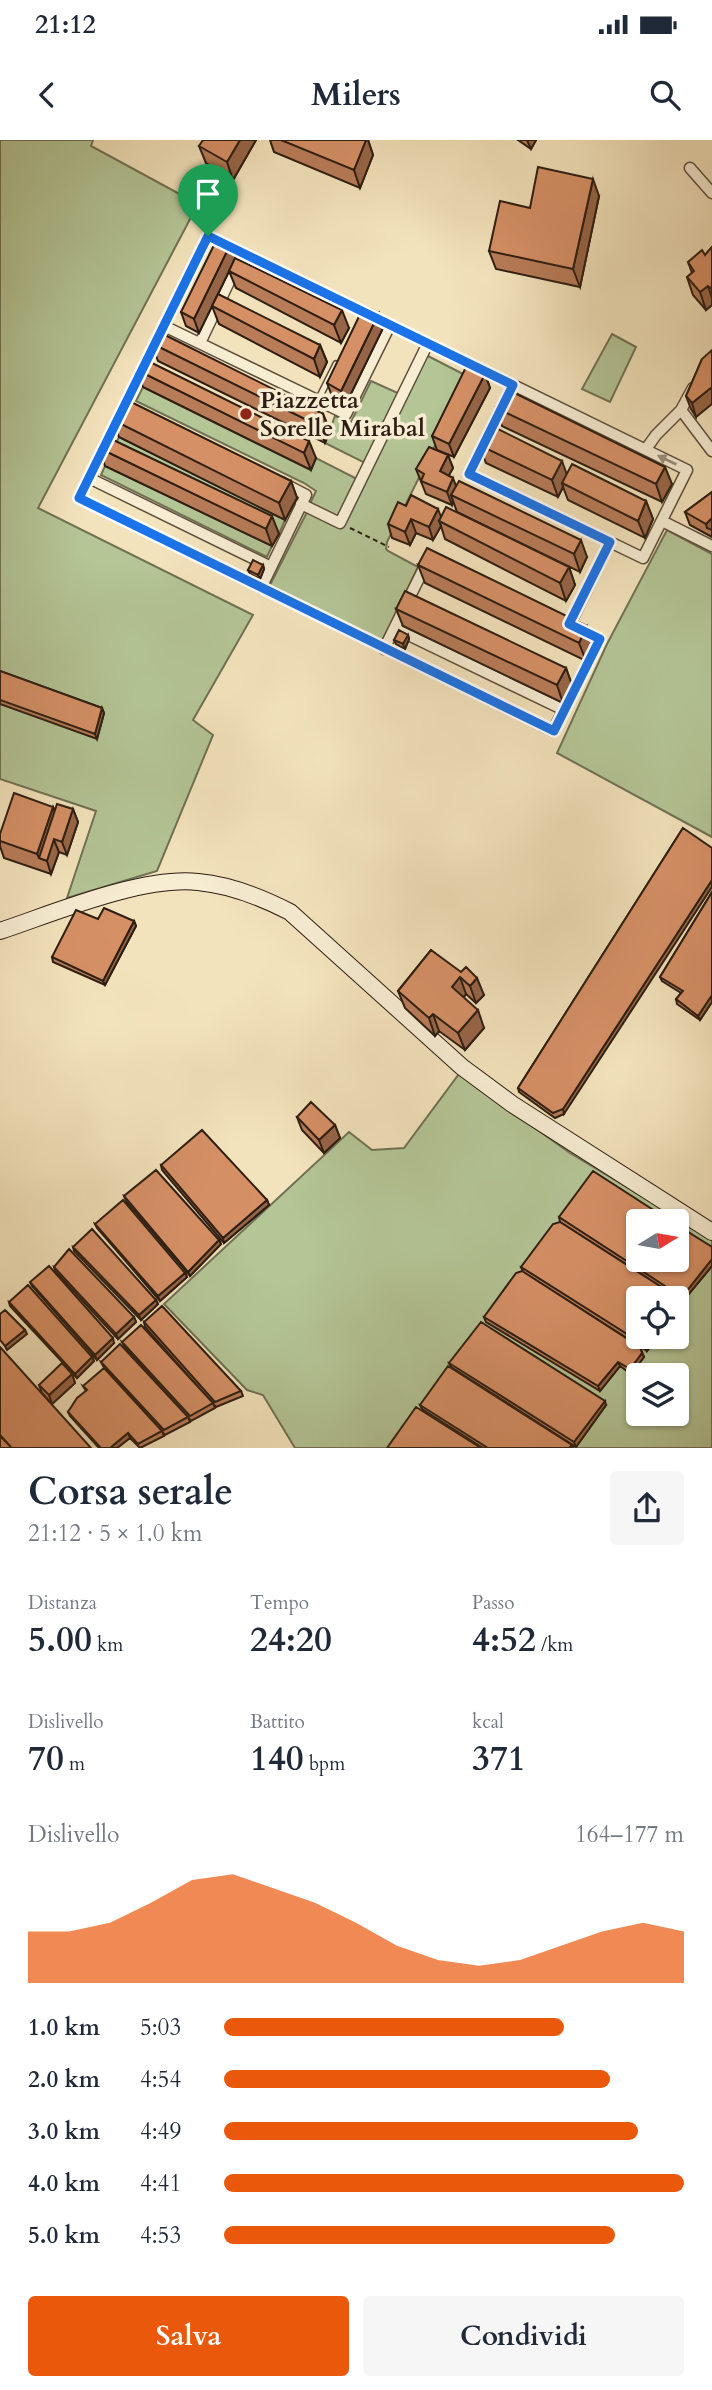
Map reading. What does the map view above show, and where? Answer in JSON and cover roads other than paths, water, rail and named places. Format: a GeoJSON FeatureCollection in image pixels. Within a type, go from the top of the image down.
{"type":"FeatureCollection","features":[{"type":"Feature","properties":{"kind":"street"},"geometry":{"type":"LineString","coordinates":[[690,168],[712,193]]}},
{"type":"Feature","properties":{"kind":"street"},"geometry":{"type":"LineString","coordinates":[[513,385],[469,474],[643,558],[687,470],[428,343],[390,325],[360,315],[208,236],[79,498],[554,731],[600,639],[558,618]]}},
{"type":"Feature","properties":{"kind":"street"},"geometry":{"type":"LineString","coordinates":[[200,343],[243,253]]}},
{"type":"Feature","properties":{"kind":"street"},"geometry":{"type":"LineString","coordinates":[[164,326],[346,414],[390,325]]}},
{"type":"Feature","properties":{"kind":"street"},"geometry":{"type":"LineString","coordinates":[[270,477],[340,523],[428,343]]}},
{"type":"Feature","properties":{"kind":"street"},"geometry":{"type":"LineString","coordinates":[[646,449],[681,410],[699,377]]}},
{"type":"Feature","properties":{"kind":"street"},"geometry":{"type":"LineString","coordinates":[[125,404],[137,411]]}},
{"type":"Feature","properties":{"kind":"street"},"geometry":{"type":"LineString","coordinates":[[681,410],[712,451]]}},
{"type":"Feature","properties":{"kind":"street"},"geometry":{"type":"LineString","coordinates":[[89,478],[271,567]]}},
{"type":"Feature","properties":{"kind":"street"},"geometry":{"type":"LineString","coordinates":[[261,588],[303,499]]}},
{"type":"Feature","properties":{"kind":"street"},"geometry":{"type":"LineString","coordinates":[[662,521],[712,546]]}},
{"type":"Feature","properties":{"kind":"street"},"geometry":{"type":"LineString","coordinates":[[569,624],[610,542]]}},
{"type":"Feature","properties":{"kind":"street"},"geometry":{"type":"LineString","coordinates":[[384,649],[430,556],[441,562]]}},
{"type":"Feature","properties":{"kind":"street"},"geometry":{"type":"LineString","coordinates":[[394,628],[564,710]]}},
{"type":"Feature","properties":{"kind":"street"},"geometry":{"type":"LineString","coordinates":[[0,931],[127,890],[169,882],[198,882],[264,898],[290,912],[462,1067],[512,1104],[712,1232]]}},
{"type":"Feature","properties":{"kind":"lane"},"geometry":{"type":"LineString","coordinates":[[318,400],[340,356]]}},
{"type":"Feature","properties":{"kind":"place","name":"Piazzetta Sorelle Mirabal"},"geometry":{"type":"Point","coordinates":[246,414]}}]}
